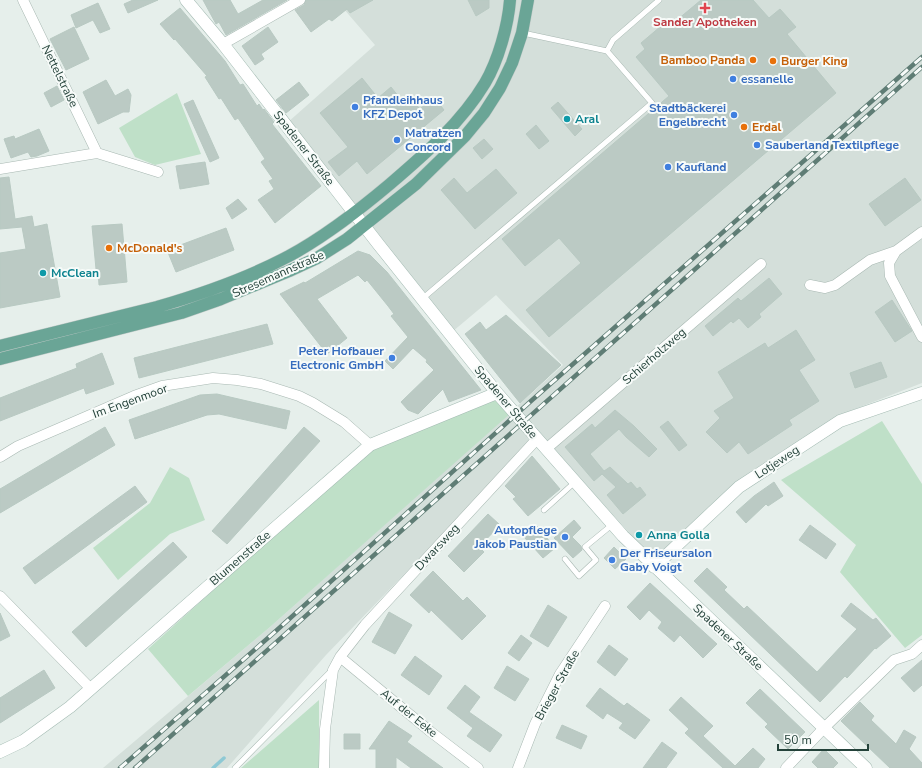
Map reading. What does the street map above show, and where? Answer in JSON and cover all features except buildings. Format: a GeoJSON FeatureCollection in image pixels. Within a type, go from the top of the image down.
{"type":"FeatureCollection","features":[{"type":"Feature","properties":{"kind":"main road","name":"Stresemannstraße"},"geometry":{"type":"LineString","coordinates":[[0,346],[157,307],[224,285],[288,257],[314,242],[354,213],[427,152],[470,107],[486,82],[497,56],[505,28],[510,0]]}},
{"type":"Feature","properties":{"kind":"main road","name":"Stresemannstraße"},"geometry":{"type":"LineString","coordinates":[[0,359],[181,313],[222,299],[317,258],[347,239],[427,173],[465,136],[484,113],[506,76],[522,33],[528,0]]}},
{"type":"Feature","properties":{"kind":"street","name":"Nettelstraße"},"geometry":{"type":"LineString","coordinates":[[23,0],[97,153]]}},
{"type":"Feature","properties":{"kind":"street","name":"Spadener Straße"},"geometry":{"type":"LineString","coordinates":[[186,0],[223,44],[364,226],[497,393],[575,482],[654,567],[866,768]]}},
{"type":"Feature","properties":{"kind":"street"},"geometry":{"type":"LineString","coordinates":[[223,44],[300,0]]}},
{"type":"Feature","properties":{"kind":"street"},"geometry":{"type":"LineString","coordinates":[[0,169],[97,153],[158,172]]}},
{"type":"Feature","properties":{"kind":"street"},"geometry":{"type":"LineString","coordinates":[[810,285],[826,288],[835,285],[870,260],[883,254],[896,251],[922,232]]}},
{"type":"Feature","properties":{"kind":"street"},"geometry":{"type":"LineString","coordinates":[[896,251],[889,263],[890,276],[922,337]]}},
{"type":"Feature","properties":{"kind":"street","name":"Schierholzweg"},"geometry":{"type":"LineString","coordinates":[[546,449],[761,264]]}},
{"type":"Feature","properties":{"kind":"street","name":"Im Engenmoor"},"geometry":{"type":"LineString","coordinates":[[0,457],[18,446],[134,396],[162,386],[213,378],[261,384],[299,396],[338,419],[370,445]]}},
{"type":"Feature","properties":{"kind":"street","name":"Blumenstraße"},"geometry":{"type":"LineString","coordinates":[[0,752],[23,741],[70,708],[370,445],[497,393]]}},
{"type":"Feature","properties":{"kind":"street","name":"Lotjeweg"},"geometry":{"type":"LineString","coordinates":[[654,567],[739,487],[826,430],[840,421],[922,393]]}},
{"type":"Feature","properties":{"kind":"street","name":"Dwarsweg"},"geometry":{"type":"LineString","coordinates":[[333,670],[340,657],[365,625],[537,439]]}},
{"type":"Feature","properties":{"kind":"street"},"geometry":{"type":"LineString","coordinates":[[0,596],[91,689]]}},
{"type":"Feature","properties":{"kind":"street","name":"Brieger Straße"},"geometry":{"type":"LineString","coordinates":[[518,768],[535,724],[560,674],[605,606]]}},
{"type":"Feature","properties":{"kind":"street"},"geometry":{"type":"LineString","coordinates":[[786,768],[824,728],[894,660],[912,654],[922,645]]}},
{"type":"Feature","properties":{"kind":"street","name":"Auf der Eeke"},"geometry":{"type":"LineString","coordinates":[[340,657],[425,727],[478,768]]}},
{"type":"Feature","properties":{"kind":"street"},"geometry":{"type":"LineString","coordinates":[[324,768],[325,729],[333,670]]}},
{"type":"Feature","properties":{"kind":"lane"},"geometry":{"type":"LineString","coordinates":[[607,51],[613,40],[659,0]]}},
{"type":"Feature","properties":{"kind":"lane"},"geometry":{"type":"LineString","coordinates":[[422,298],[652,103],[607,51],[522,33]]}},
{"type":"Feature","properties":{"kind":"lane"},"geometry":{"type":"LineString","coordinates":[[544,510],[575,482]]}},
{"type":"Feature","properties":{"kind":"lane"},"geometry":{"type":"LineString","coordinates":[[565,559],[579,576],[596,560],[585,547],[613,524]]}},
{"type":"Feature","properties":{"kind":"lane"},"geometry":{"type":"LineString","coordinates":[[235,768],[333,670]]}},
{"type":"Feature","properties":{"kind":"shaded area"},"geometry":{"type":"Polygon","coordinates":[[[336,0],[922,0],[922,383],[837,416],[736,483],[653,559],[540,434],[326,655],[227,768],[103,768],[270,627],[563,365],[496,295],[452,332],[287,123],[375,45],[336,0]]]}},
{"type":"Feature","properties":{"kind":"green space"},"geometry":{"type":"Polygon","coordinates":[[[177,93],[201,154],[155,165],[135,157],[119,128],[177,93]]]}},
{"type":"Feature","properties":{"kind":"green space"},"geometry":{"type":"Polygon","coordinates":[[[499,395],[513,411],[270,627],[188,696],[148,649],[371,448],[499,395]]]}},
{"type":"Feature","properties":{"kind":"green space"},"geometry":{"type":"Polygon","coordinates":[[[882,421],[922,484],[922,635],[905,648],[840,572],[856,545],[781,480],[882,421]]]}},
{"type":"Feature","properties":{"kind":"green space"},"geometry":{"type":"Polygon","coordinates":[[[170,467],[189,478],[205,520],[170,534],[118,580],[93,548],[150,503],[170,467]]]}},
{"type":"Feature","properties":{"kind":"green space"},"geometry":{"type":"Polygon","coordinates":[[[319,700],[319,768],[241,768],[319,700]]]}},
{"type":"Feature","properties":{"kind":"waterway"},"geometry":{"type":"LineString","coordinates":[[213,768],[224,758]]}},
{"type":"Feature","properties":{"kind":"railway"},"geometry":{"type":"LineString","coordinates":[[120,768],[277,630],[531,401],[922,57]]}},
{"type":"Feature","properties":{"kind":"railway"},"geometry":{"type":"LineString","coordinates":[[135,768],[922,67]]}},
{"type":"Feature","properties":{"kind":"place","name":"Sander Apotheken"},"geometry":{"type":"Point","coordinates":[705,8]}},
{"type":"Feature","properties":{"kind":"place","name":"Bamboo Panda"},"geometry":{"type":"Point","coordinates":[753,60]}},
{"type":"Feature","properties":{"kind":"place","name":"Burger King"},"geometry":{"type":"Point","coordinates":[773,61]}},
{"type":"Feature","properties":{"kind":"place","name":"essanelle"},"geometry":{"type":"Point","coordinates":[733,79]}},
{"type":"Feature","properties":{"kind":"place","name":"Pfandleihhaus KFZ Depot"},"geometry":{"type":"Point","coordinates":[355,107]}},
{"type":"Feature","properties":{"kind":"place","name":"Stadtbäckerei Engelbrecht"},"geometry":{"type":"Point","coordinates":[734,115]}},
{"type":"Feature","properties":{"kind":"place","name":"Aral"},"geometry":{"type":"Point","coordinates":[567,119]}},
{"type":"Feature","properties":{"kind":"place","name":"Erdal"},"geometry":{"type":"Point","coordinates":[744,127]}},
{"type":"Feature","properties":{"kind":"place","name":"Matratzen Concord"},"geometry":{"type":"Point","coordinates":[397,140]}},
{"type":"Feature","properties":{"kind":"place","name":"Sauberland Textilpflege"},"geometry":{"type":"Point","coordinates":[757,145]}},
{"type":"Feature","properties":{"kind":"place","name":"Kaufland"},"geometry":{"type":"Point","coordinates":[668,167]}},
{"type":"Feature","properties":{"kind":"place","name":"McDonald's"},"geometry":{"type":"Point","coordinates":[109,248]}},
{"type":"Feature","properties":{"kind":"place","name":"McClean"},"geometry":{"type":"Point","coordinates":[43,273]}},
{"type":"Feature","properties":{"kind":"place","name":"Peter Hofbauer Electronic GmbH"},"geometry":{"type":"Point","coordinates":[392,358]}},
{"type":"Feature","properties":{"kind":"place","name":"Anna Golla"},"geometry":{"type":"Point","coordinates":[639,535]}},
{"type":"Feature","properties":{"kind":"place","name":"Autopflege Jakob Paustian"},"geometry":{"type":"Point","coordinates":[565,537]}},
{"type":"Feature","properties":{"kind":"place","name":"Der Friseursalon Gaby Voigt"},"geometry":{"type":"Point","coordinates":[612,560]}}]}
